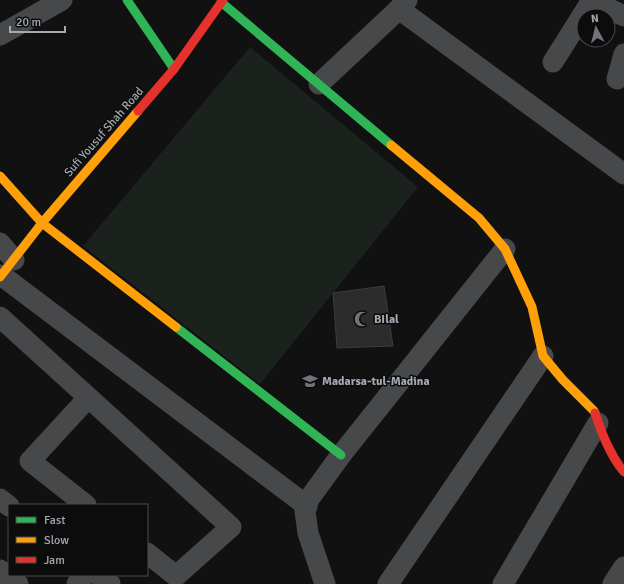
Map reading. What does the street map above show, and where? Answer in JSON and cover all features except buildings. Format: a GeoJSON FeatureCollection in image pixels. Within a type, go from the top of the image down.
{"type":"FeatureCollection","features":[{"type":"Feature","properties":{"kind":"street"},"geometry":{"type":"LineString","coordinates":[[0,35],[62,0]]}},
{"type":"Feature","properties":{"kind":"street"},"geometry":{"type":"LineString","coordinates":[[127,0],[174,69]]}},
{"type":"Feature","properties":{"kind":"street"},"geometry":{"type":"LineString","coordinates":[[553,62],[592,0],[624,16]]}},
{"type":"Feature","properties":{"kind":"street"},"geometry":{"type":"LineString","coordinates":[[222,1],[478,218],[505,248],[532,308],[542,356],[563,380],[594,411],[604,440],[624,472]]}},
{"type":"Feature","properties":{"kind":"street","name":"Sufi Yousuf Shah Road"},"geometry":{"type":"LineString","coordinates":[[5,271],[42,223],[174,69],[222,1]]}},
{"type":"Feature","properties":{"kind":"street"},"geometry":{"type":"LineString","coordinates":[[319,84],[403,4],[624,174]]}},
{"type":"Feature","properties":{"kind":"street"},"geometry":{"type":"LineString","coordinates":[[617,79],[624,54]]}},
{"type":"Feature","properties":{"kind":"street"},"geometry":{"type":"LineString","coordinates":[[0,176],[42,223],[341,455]]}},
{"type":"Feature","properties":{"kind":"street"},"geometry":{"type":"LineString","coordinates":[[0,243],[5,271],[307,506]]}},
{"type":"Feature","properties":{"kind":"street"},"geometry":{"type":"LineString","coordinates":[[325,584],[308,534],[305,512],[309,498],[341,455],[505,248]]}},
{"type":"Feature","properties":{"kind":"street"},"geometry":{"type":"LineString","coordinates":[[0,317],[231,527],[176,576],[148,555]]}},
{"type":"Feature","properties":{"kind":"street"},"geometry":{"type":"LineString","coordinates":[[388,584],[542,356]]}},
{"type":"Feature","properties":{"kind":"street"},"geometry":{"type":"LineString","coordinates":[[85,504],[30,461],[88,398]]}},
{"type":"Feature","properties":{"kind":"street"},"geometry":{"type":"LineString","coordinates":[[503,584],[598,423]]}},
{"type":"Feature","properties":{"kind":"street"},"geometry":{"type":"LineString","coordinates":[[0,499],[8,505]]}},
{"type":"Feature","properties":{"kind":"street"},"geometry":{"type":"LineString","coordinates":[[613,584],[624,566]]}},
{"type":"Feature","properties":{"kind":"street"},"geometry":{"type":"LineString","coordinates":[[0,570],[18,584]]}},
{"type":"Feature","properties":{"kind":"street"},"geometry":{"type":"LineString","coordinates":[[77,584],[83,576]]}},
{"type":"Feature","properties":{"kind":"street"},"geometry":{"type":"LineString","coordinates":[[99,576],[110,584]]}},
{"type":"Feature","properties":{"kind":"shaded area"},"geometry":{"type":"Polygon","coordinates":[[[250,47],[418,187],[260,384],[83,246],[250,47]]]}},
{"type":"Feature","properties":{"kind":"traffic: fast"},"geometry":{"type":"LineString","coordinates":[[127,0],[174,69]]}},
{"type":"Feature","properties":{"kind":"traffic: fast"},"geometry":{"type":"LineString","coordinates":[[221,2],[391,145]]}},
{"type":"Feature","properties":{"kind":"traffic: fast"},"geometry":{"type":"LineString","coordinates":[[176,327],[341,455]]}},
{"type":"Feature","properties":{"kind":"traffic: slow"},"geometry":{"type":"LineString","coordinates":[[0,277],[42,223],[138,111]]}},
{"type":"Feature","properties":{"kind":"traffic: slow"},"geometry":{"type":"LineString","coordinates":[[391,145],[479,218],[505,249],[532,307],[543,356],[563,380],[595,413]]}},
{"type":"Feature","properties":{"kind":"traffic: slow"},"geometry":{"type":"LineString","coordinates":[[0,176],[42,223],[176,327]]}},
{"type":"Feature","properties":{"kind":"traffic: jam"},"geometry":{"type":"LineString","coordinates":[[138,111],[174,69],[223,0]]}},
{"type":"Feature","properties":{"kind":"traffic: jam"},"geometry":{"type":"LineString","coordinates":[[595,413],[607,444],[624,472]]}},
{"type":"Feature","properties":{"kind":"place","name":"BIlal"},"geometry":{"type":"Point","coordinates":[362,319]}},
{"type":"Feature","properties":{"kind":"place","name":"Madarsa-tul-Madina"},"geometry":{"type":"Point","coordinates":[310,381]}}]}
